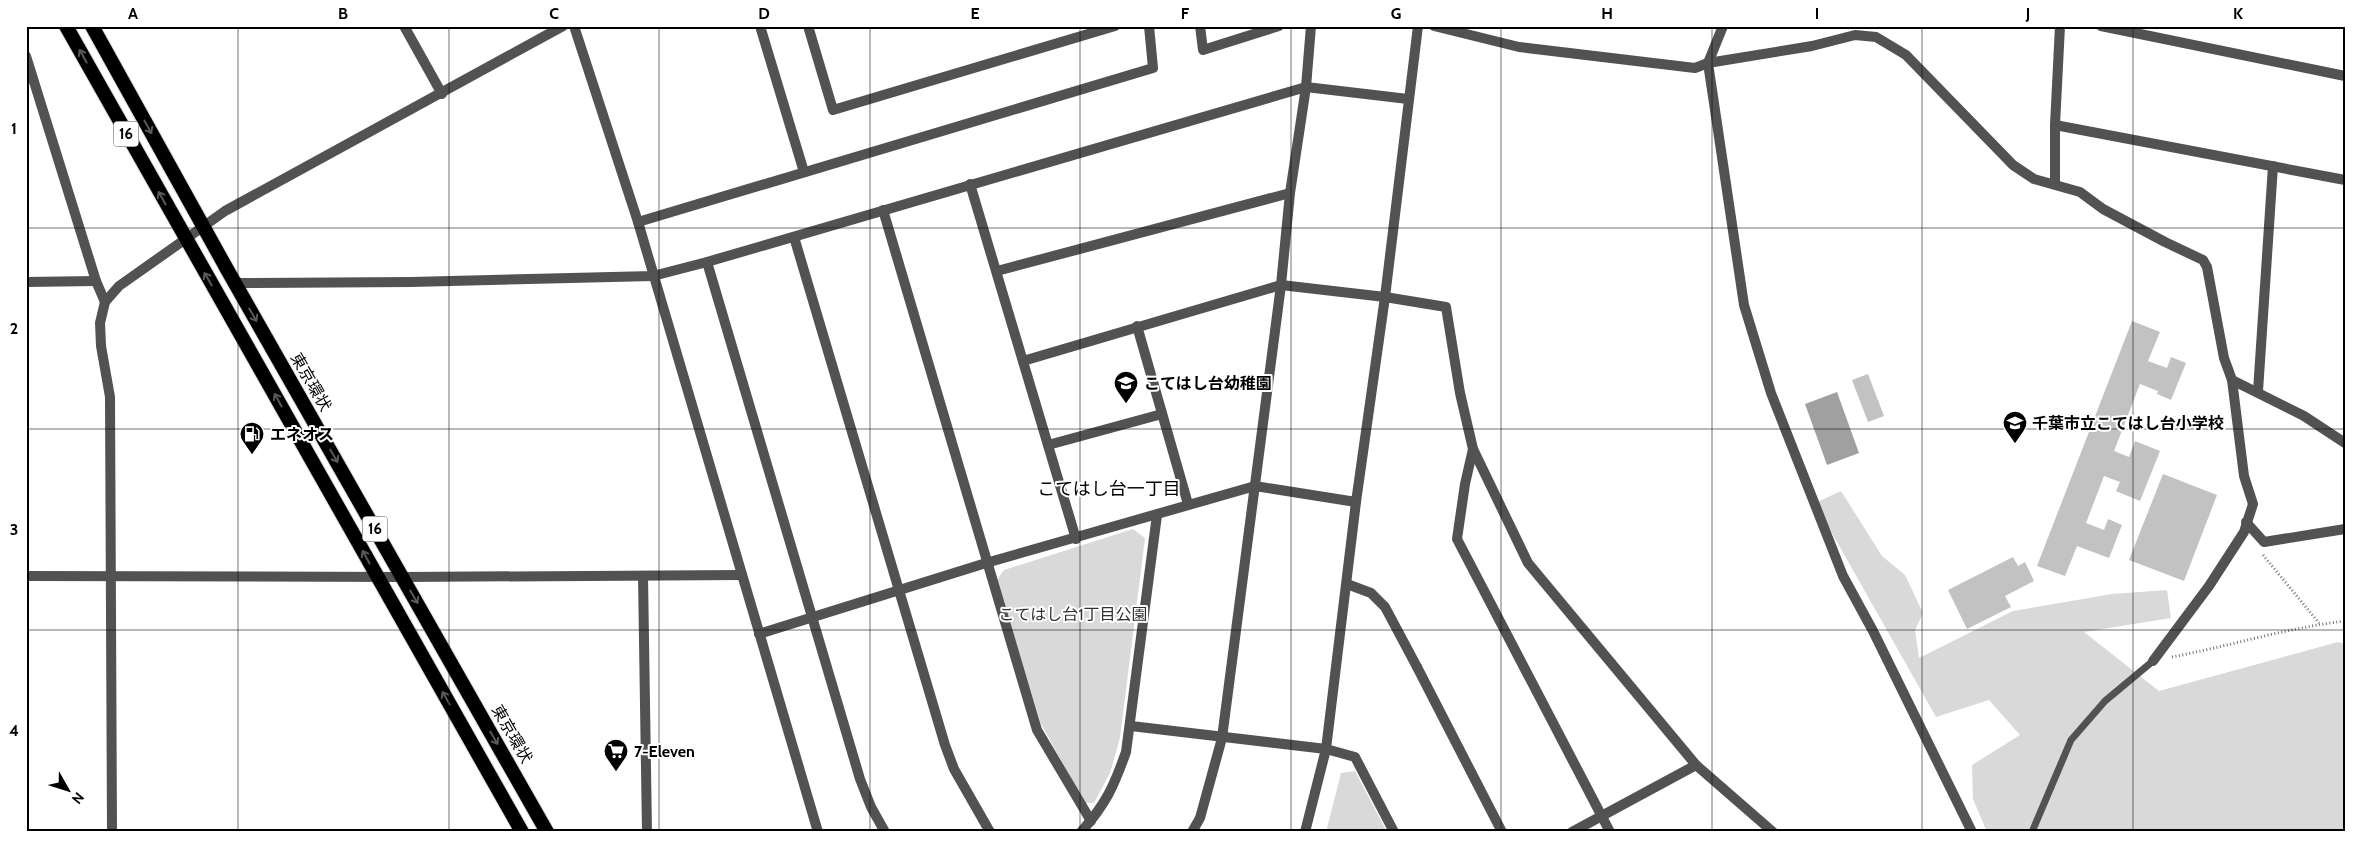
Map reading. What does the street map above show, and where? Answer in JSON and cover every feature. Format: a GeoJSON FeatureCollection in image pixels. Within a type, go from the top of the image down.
{"type":"FeatureCollection","features":[{"type":"Feature","properties":{"kind":"highway","name":"16"},"geometry":{"type":"LineString","coordinates":[[66,26],[522,832]]}},
{"type":"Feature","properties":{"kind":"highway","name":"東京環状"},"geometry":{"type":"LineString","coordinates":[[92,26],[234,283],[547,832]]}},
{"type":"Feature","properties":{"kind":"street"},"geometry":{"type":"LineString","coordinates":[[404,26],[442,94]]}},
{"type":"Feature","properties":{"kind":"street"},"geometry":{"type":"LineString","coordinates":[[112,832],[110,397],[101,346],[100,323],[106,302],[119,286],[186,241],[225,211],[442,94],[563,26]]}},
{"type":"Feature","properties":{"kind":"street"},"geometry":{"type":"LineString","coordinates":[[574,26],[638,222],[818,832]]}},
{"type":"Feature","properties":{"kind":"street"},"geometry":{"type":"LineString","coordinates":[[760,26],[804,172]]}},
{"type":"Feature","properties":{"kind":"street"},"geometry":{"type":"LineString","coordinates":[[808,26],[834,110],[1115,26]]}},
{"type":"Feature","properties":{"kind":"street"},"geometry":{"type":"LineString","coordinates":[[638,222],[1152,68],[1149,26]]}},
{"type":"Feature","properties":{"kind":"street"},"geometry":{"type":"LineString","coordinates":[[1200,26],[1203,50],[1279,26]]}},
{"type":"Feature","properties":{"kind":"street"},"geometry":{"type":"LineString","coordinates":[[1192,832],[1200,818],[1222,738],[1281,285],[1290,193],[1306,88],[1312,26]]}},
{"type":"Feature","properties":{"kind":"street"},"geometry":{"type":"LineString","coordinates":[[1305,832],[1326,749],[1418,26]]}},
{"type":"Feature","properties":{"kind":"street"},"geometry":{"type":"LineString","coordinates":[[1434,26],[1520,47],[1695,68],[1708,63],[1812,46],[1855,35],[1876,37],[1906,55],[2013,165],[2034,180],[2080,192],[2103,208],[2203,260],[2207,268],[2224,358],[2232,380],[2244,476],[2253,504],[2244,532],[2209,586],[2153,661]]}},
{"type":"Feature","properties":{"kind":"street"},"geometry":{"type":"LineString","coordinates":[[1723,26],[1708,63],[1744,305],[1771,393],[1843,576],[1873,631],[1972,832]]}},
{"type":"Feature","properties":{"kind":"street"},"geometry":{"type":"LineString","coordinates":[[2054,184],[2060,26]]}},
{"type":"Feature","properties":{"kind":"street"},"geometry":{"type":"LineString","coordinates":[[2101,26],[2345,76]]}},
{"type":"Feature","properties":{"kind":"street"},"geometry":{"type":"LineString","coordinates":[[26,56],[96,281],[106,302]]}},
{"type":"Feature","properties":{"kind":"street"},"geometry":{"type":"LineString","coordinates":[[234,283],[411,282],[653,276],[794,237],[970,184],[1306,88],[1408,99]]}},
{"type":"Feature","properties":{"kind":"street"},"geometry":{"type":"LineString","coordinates":[[2055,125],[2345,180]]}},
{"type":"Feature","properties":{"kind":"street"},"geometry":{"type":"LineString","coordinates":[[2258,391],[2273,166]]}},
{"type":"Feature","properties":{"kind":"street"},"geometry":{"type":"LineString","coordinates":[[970,184],[1076,539]]}},
{"type":"Feature","properties":{"kind":"street"},"geometry":{"type":"LineString","coordinates":[[997,271],[1290,193]]}},
{"type":"Feature","properties":{"kind":"street"},"geometry":{"type":"LineString","coordinates":[[883,210],[1037,730],[1091,821]]}},
{"type":"Feature","properties":{"kind":"street"},"geometry":{"type":"LineString","coordinates":[[794,237],[954,769],[990,832]]}},
{"type":"Feature","properties":{"kind":"street"},"geometry":{"type":"LineString","coordinates":[[707,262],[860,779],[871,807],[885,832]]}},
{"type":"Feature","properties":{"kind":"street"},"geometry":{"type":"LineString","coordinates":[[26,282],[96,281]]}},
{"type":"Feature","properties":{"kind":"street"},"geometry":{"type":"LineString","coordinates":[[1023,361],[1281,285],[1385,297],[1446,307],[1460,394],[1473,449],[1528,563],[1696,765],[1773,832]]}},
{"type":"Feature","properties":{"kind":"street"},"geometry":{"type":"LineString","coordinates":[[1137,326],[1188,504]]}},
{"type":"Feature","properties":{"kind":"street"},"geometry":{"type":"LineString","coordinates":[[2232,380],[2258,391],[2345,442]]}},
{"type":"Feature","properties":{"kind":"street"},"geometry":{"type":"LineString","coordinates":[[1048,445],[1162,414]]}},
{"type":"Feature","properties":{"kind":"street"},"geometry":{"type":"LineString","coordinates":[[1473,449],[1465,484],[1457,539],[1610,832]]}},
{"type":"Feature","properties":{"kind":"street"},"geometry":{"type":"LineString","coordinates":[[759,634],[986,563],[1076,539],[1188,504],[1255,486],[1356,502]]}},
{"type":"Feature","properties":{"kind":"street"},"geometry":{"type":"LineString","coordinates":[[1081,832],[1104,806],[1113,789],[1126,752],[1131,726],[1157,515]]}},
{"type":"Feature","properties":{"kind":"street"},"geometry":{"type":"LineString","coordinates":[[2246,522],[2264,542],[2345,529]]}},
{"type":"Feature","properties":{"kind":"street"},"geometry":{"type":"LineString","coordinates":[[26,576],[403,577],[742,575]]}},
{"type":"Feature","properties":{"kind":"street"},"geometry":{"type":"LineString","coordinates":[[643,576],[647,832]]}},
{"type":"Feature","properties":{"kind":"street"},"geometry":{"type":"LineString","coordinates":[[1347,584],[1371,593],[1385,607],[1502,832]]}},
{"type":"Feature","properties":{"kind":"street"},"geometry":{"type":"LineString","coordinates":[[1131,726],[1326,749],[1355,757],[1394,832]]}},
{"type":"Feature","properties":{"kind":"street"},"geometry":{"type":"LineString","coordinates":[[1572,832],[1696,765]]}},
{"type":"Feature","properties":{"kind":"lane"},"geometry":{"type":"LineString","coordinates":[[2032,832],[2071,740],[2105,701],[2153,661]]}},
{"type":"Feature","properties":{"kind":"path"},"geometry":{"type":"LineString","coordinates":[[2263,555],[2320,624]]}},
{"type":"Feature","properties":{"kind":"path"},"geometry":{"type":"LineString","coordinates":[[2153,661],[2320,624],[2345,621]]}},
{"type":"Feature","properties":{"kind":"green space"},"geometry":{"type":"Polygon","coordinates":[[[1841,491],[1882,556],[1905,575],[1923,613],[1915,630],[1919,658],[2013,611],[2112,594],[2167,590],[2171,618],[2084,632],[2159,691],[2338,642],[2345,644],[2345,832],[1987,832],[1973,799],[1972,765],[2020,735],[1989,700],[1936,717],[1815,503],[1841,491]]]}},
{"type":"Feature","properties":{"kind":"green space","name":"こてはし台1丁目公園"},"geometry":{"type":"Polygon","coordinates":[[[1133,529],[1145,538],[1120,738],[1110,773],[1094,803],[1085,803],[1041,724],[997,580],[1004,570],[1133,529]]]}},
{"type":"Feature","properties":{"kind":"green space"},"geometry":{"type":"Polygon","coordinates":[[[1355,771],[1387,832],[1326,832],[1341,773],[1355,771]]]}},
{"type":"Feature","properties":{"kind":"shaded area"},"geometry":{"type":"Polygon","coordinates":[[[1837,392],[1859,453],[1827,465],[1805,404],[1837,392]]]}},
{"type":"Feature","properties":{"kind":"building"},"geometry":{"type":"Polygon","coordinates":[[[2132,321],[2160,332],[2148,361],[2167,368],[2171,357],[2186,363],[2171,400],[2157,394],[2158,391],[2140,384],[2114,451],[2129,457],[2135,441],[2160,451],[2140,501],[2116,491],[2120,482],[2104,476],[2086,523],[2104,530],[2108,519],[2122,525],[2109,558],[2077,546],[2065,576],[2037,566],[2132,321]]]}},
{"type":"Feature","properties":{"kind":"building"},"geometry":{"type":"Polygon","coordinates":[[[1868,374],[1884,416],[1868,422],[1852,380],[1868,374]]]}},
{"type":"Feature","properties":{"kind":"building"},"geometry":{"type":"Polygon","coordinates":[[[2163,474],[2217,495],[2184,581],[2129,560],[2163,474]]]}},
{"type":"Feature","properties":{"kind":"building"},"geometry":{"type":"Polygon","coordinates":[[[2013,557],[2018,566],[2025,562],[2034,581],[2005,596],[2011,607],[1967,629],[1948,590],[2013,557]]]}},
{"type":"Feature","properties":{"kind":"place","name":"こてはし台幼稚園"},"geometry":{"type":"Point","coordinates":[1126,404]}},
{"type":"Feature","properties":{"kind":"place","name":"千葉市立こてはし台小学校"},"geometry":{"type":"Point","coordinates":[2015,444]}},
{"type":"Feature","properties":{"kind":"place","name":"エネオス"},"geometry":{"type":"Point","coordinates":[252,455]}},
{"type":"Feature","properties":{"kind":"place","name":"7-Eleven"},"geometry":{"type":"Point","coordinates":[616,772]}},
{"type":"Feature","properties":{"kind":"district","name":"こてはし台一丁目"},"geometry":{"type":"Point","coordinates":[1109,489]}}]}
